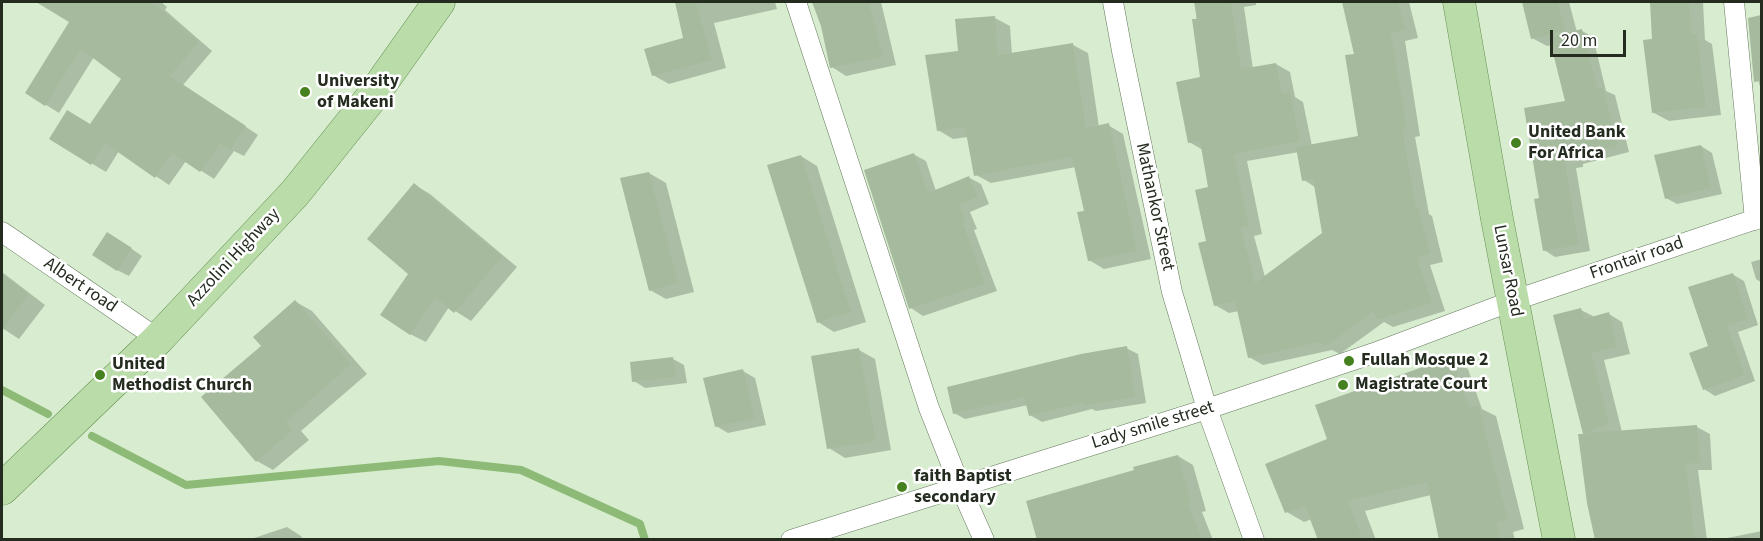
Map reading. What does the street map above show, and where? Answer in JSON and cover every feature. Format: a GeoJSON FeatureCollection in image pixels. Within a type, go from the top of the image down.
{"type":"FeatureCollection","features":[{"type":"Feature","properties":{"kind":"main road","name":"Azzolini Highway"},"geometry":{"type":"LineString","coordinates":[[2,489],[158,339],[295,193],[371,98],[439,2]]}},
{"type":"Feature","properties":{"kind":"main road","name":"Lunsar Road"},"geometry":{"type":"LineString","coordinates":[[1460,2],[1512,301],[1559,540]]}},
{"type":"Feature","properties":{"kind":"street"},"geometry":{"type":"LineString","coordinates":[[796,2],[929,408],[984,540]]}},
{"type":"Feature","properties":{"kind":"street","name":"Mathankor Street"},"geometry":{"type":"LineString","coordinates":[[1113,2],[1172,292],[1207,409]]}},
{"type":"Feature","properties":{"kind":"street"},"geometry":{"type":"LineString","coordinates":[[1734,2],[1758,218]]}},
{"type":"Feature","properties":{"kind":"street","name":"Frontair road"},"geometry":{"type":"LineString","coordinates":[[1512,301],[1758,218]]}},
{"type":"Feature","properties":{"kind":"street","name":"Albert road"},"geometry":{"type":"LineString","coordinates":[[2,232],[158,339]]}},
{"type":"Feature","properties":{"kind":"street","name":"Lady smile street"},"geometry":{"type":"LineString","coordinates":[[791,540],[1207,409],[1374,352],[1512,301]]}},
{"type":"Feature","properties":{"kind":"street"},"geometry":{"type":"LineString","coordinates":[[1207,409],[1254,540]]}},
{"type":"Feature","properties":{"kind":"building"},"geometry":{"type":"Polygon","coordinates":[[[36,2],[152,2],[199,42],[170,76],[246,126],[230,150],[220,144],[200,172],[172,153],[155,178],[105,143],[91,165],[49,139],[67,110],[90,124],[121,79],[81,49],[45,106],[25,93],[69,22],[36,2]]]}},
{"type":"Feature","properties":{"kind":"building"},"geometry":{"type":"Polygon","coordinates":[[[675,2],[696,2],[712,60],[652,76],[644,49],[683,38],[675,2]]]}},
{"type":"Feature","properties":{"kind":"building"},"geometry":{"type":"Polygon","coordinates":[[[812,2],[869,2],[883,57],[830,68],[821,26],[812,2]]]}},
{"type":"Feature","properties":{"kind":"building"},"geometry":{"type":"Polygon","coordinates":[[[1194,2],[1231,2],[1241,69],[1276,63],[1282,94],[1290,92],[1300,141],[1234,154],[1249,226],[1241,228],[1255,283],[1322,233],[1313,179],[1302,181],[1296,147],[1358,136],[1345,55],[1354,54],[1342,2],[1398,2],[1405,30],[1391,33],[1407,129],[1402,129],[1416,207],[1418,206],[1430,254],[1417,258],[1432,303],[1377,320],[1374,311],[1325,347],[1320,342],[1248,358],[1235,301],[1214,306],[1198,243],[1206,241],[1195,190],[1208,187],[1200,141],[1188,143],[1176,82],[1200,77],[1192,19],[1197,19],[1194,2]]]}},
{"type":"Feature","properties":{"kind":"building"},"geometry":{"type":"Polygon","coordinates":[[[1522,2],[1558,2],[1565,31],[1531,39],[1522,2]]]}},
{"type":"Feature","properties":{"kind":"building"},"geometry":{"type":"Polygon","coordinates":[[[1650,2],[1689,2],[1691,34],[1697,34],[1706,107],[1652,113],[1643,40],[1652,39],[1650,2]]]}},
{"type":"Feature","properties":{"kind":"building"},"geometry":{"type":"Polygon","coordinates":[[[1761,15],[1761,81],[1754,82],[1748,18],[1761,15]]]}},
{"type":"Feature","properties":{"kind":"building"},"geometry":{"type":"Polygon","coordinates":[[[995,16],[998,55],[1073,43],[1086,128],[1109,123],[1137,251],[1088,261],[1077,212],[1084,211],[1072,157],[974,176],[965,127],[937,131],[925,55],[958,51],[955,19],[995,16]]]}},
{"type":"Feature","properties":{"kind":"building"},"geometry":{"type":"Polygon","coordinates":[[[1582,29],[1597,89],[1603,87],[1618,146],[1572,157],[1572,161],[1565,162],[1579,245],[1543,251],[1534,199],[1539,198],[1524,108],[1565,101],[1549,37],[1582,29]]]}},
{"type":"Feature","properties":{"kind":"building"},"geometry":{"type":"Polygon","coordinates":[[[1701,145],[1711,188],[1665,199],[1654,155],[1701,145]]]}},
{"type":"Feature","properties":{"kind":"building"},"geometry":{"type":"Polygon","coordinates":[[[914,153],[928,193],[969,176],[978,197],[959,205],[966,222],[963,223],[985,284],[909,309],[864,170],[914,153]]]}},
{"type":"Feature","properties":{"kind":"building"},"geometry":{"type":"Polygon","coordinates":[[[801,155],[851,312],[817,323],[767,165],[801,155]]]}},
{"type":"Feature","properties":{"kind":"building"},"geometry":{"type":"Polygon","coordinates":[[[649,172],[678,283],[649,291],[620,178],[649,172]]]}},
{"type":"Feature","properties":{"kind":"building"},"geometry":{"type":"Polygon","coordinates":[[[414,183],[502,257],[454,313],[435,297],[410,335],[380,315],[408,274],[367,239],[414,183]]]}},
{"type":"Feature","properties":{"kind":"building"},"geometry":{"type":"Polygon","coordinates":[[[107,232],[132,248],[117,271],[92,255],[107,232]]]}},
{"type":"Feature","properties":{"kind":"building"},"geometry":{"type":"Polygon","coordinates":[[[1733,273],[1748,319],[1727,325],[1745,375],[1703,390],[1689,353],[1708,346],[1688,287],[1733,273]]]}},
{"type":"Feature","properties":{"kind":"building"},"geometry":{"type":"Polygon","coordinates":[[[2,274],[29,294],[2,331],[2,274]]]}},
{"type":"Feature","properties":{"kind":"building"},"geometry":{"type":"Polygon","coordinates":[[[295,300],[351,364],[286,422],[293,430],[256,462],[201,397],[261,346],[253,337],[295,300]]]}},
{"type":"Feature","properties":{"kind":"building"},"geometry":{"type":"Polygon","coordinates":[[[1581,308],[1584,319],[1609,312],[1617,347],[1591,353],[1609,424],[1585,433],[1697,425],[1700,463],[1686,464],[1695,540],[1595,540],[1587,503],[1578,434],[1583,434],[1553,315],[1581,308]]]}},
{"type":"Feature","properties":{"kind":"building"},"geometry":{"type":"Polygon","coordinates":[[[1127,346],[1135,397],[1083,406],[1083,403],[1029,416],[1024,397],[953,414],[947,387],[1081,354],[1127,346]]]}},
{"type":"Feature","properties":{"kind":"building"},"geometry":{"type":"Polygon","coordinates":[[[859,348],[876,441],[827,449],[811,356],[859,348]]]}},
{"type":"Feature","properties":{"kind":"building"},"geometry":{"type":"Polygon","coordinates":[[[673,357],[676,377],[632,382],[630,362],[673,357]]]}},
{"type":"Feature","properties":{"kind":"building"},"geometry":{"type":"Polygon","coordinates":[[[1451,357],[1469,407],[1478,405],[1508,519],[1497,522],[1499,540],[1439,540],[1427,482],[1348,501],[1363,540],[1318,540],[1305,506],[1285,513],[1265,464],[1327,439],[1315,405],[1451,357]]]}},
{"type":"Feature","properties":{"kind":"building"},"geometry":{"type":"Polygon","coordinates":[[[743,369],[755,418],[715,427],[703,378],[743,369]]]}},
{"type":"Feature","properties":{"kind":"building"},"geometry":{"type":"Polygon","coordinates":[[[1178,455],[1191,503],[1188,504],[1202,540],[1037,540],[1026,501],[1178,455]]]}},
{"type":"Feature","properties":{"kind":"waterway"},"geometry":{"type":"LineString","coordinates":[[2,390],[48,414]]}},
{"type":"Feature","properties":{"kind":"waterway"},"geometry":{"type":"LineString","coordinates":[[92,436],[186,485],[439,461],[521,470],[640,524],[645,540]]}},
{"type":"Feature","properties":{"kind":"place","name":"University of Makeni"},"geometry":{"type":"Point","coordinates":[305,92]}},
{"type":"Feature","properties":{"kind":"place","name":"United Bank For Africa"},"geometry":{"type":"Point","coordinates":[1516,143]}},
{"type":"Feature","properties":{"kind":"place","name":"Fullah Mosque 2"},"geometry":{"type":"Point","coordinates":[1349,361]}},
{"type":"Feature","properties":{"kind":"place","name":"United Methodist Church"},"geometry":{"type":"Point","coordinates":[100,375]}},
{"type":"Feature","properties":{"kind":"place","name":"Magistrate Court"},"geometry":{"type":"Point","coordinates":[1343,385]}},
{"type":"Feature","properties":{"kind":"place","name":"faith Baptist secondary"},"geometry":{"type":"Point","coordinates":[902,487]}}]}
